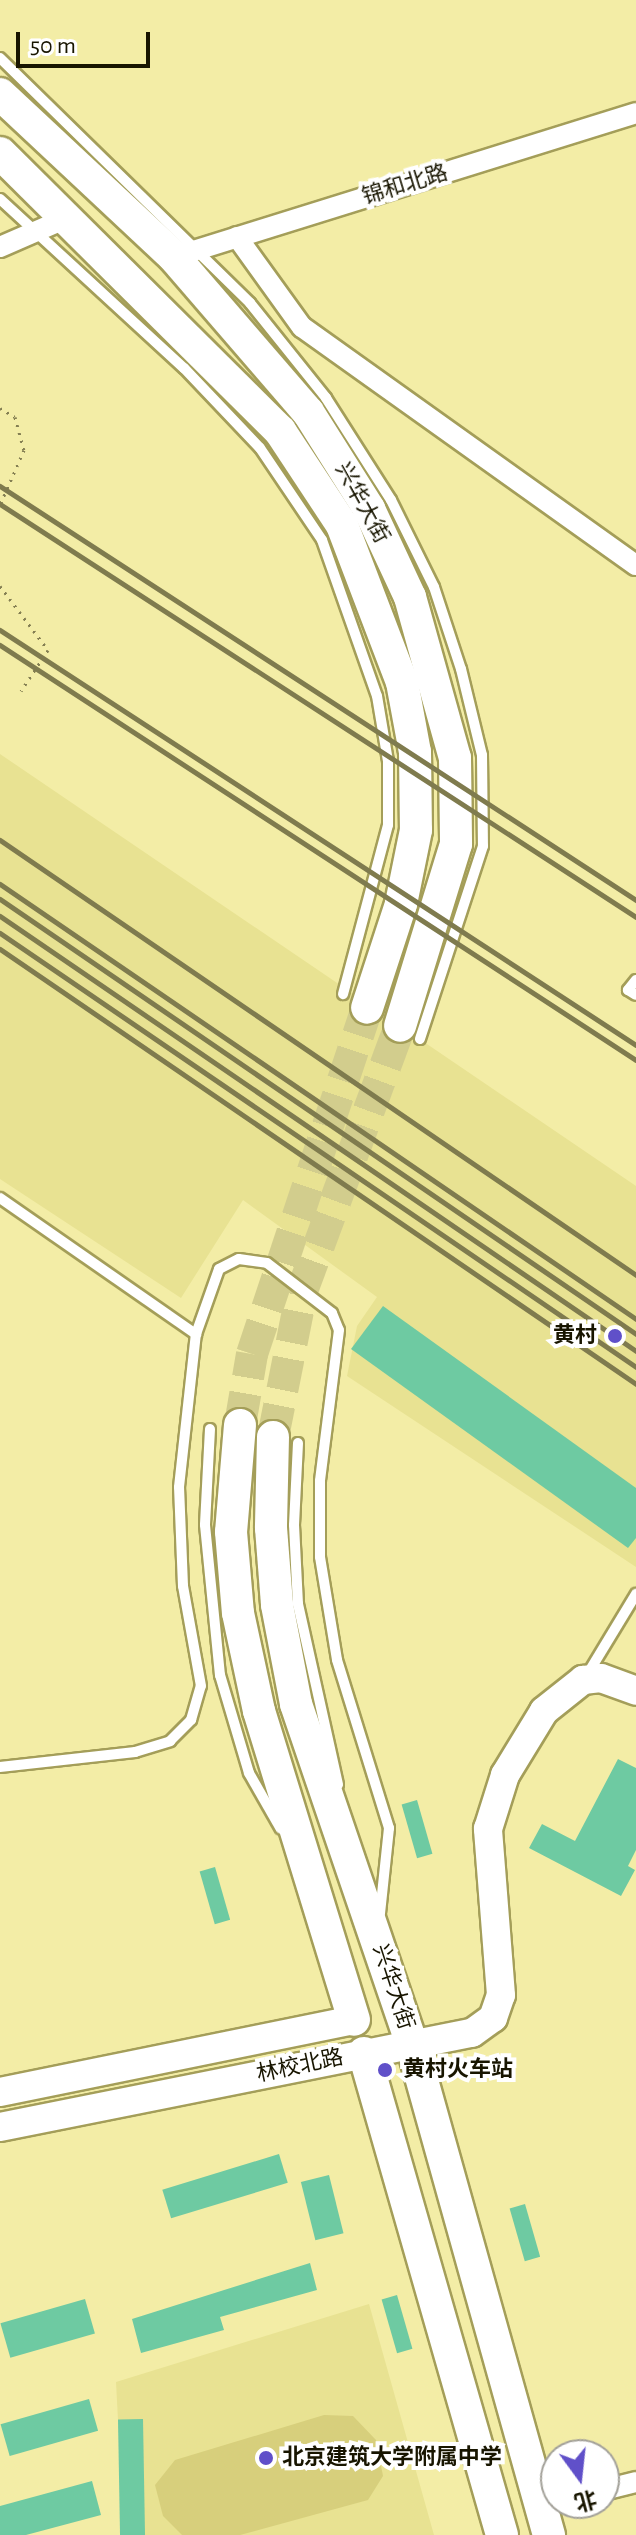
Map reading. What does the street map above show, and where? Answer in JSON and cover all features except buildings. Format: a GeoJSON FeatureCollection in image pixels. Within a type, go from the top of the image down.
{"type":"FeatureCollection","features":[{"type":"Feature","properties":{"kind":"main road","name":"兴华大街"},"geometry":{"type":"LineString","coordinates":[[0,94],[187,253],[308,412],[369,509],[410,597],[435,676],[455,758],[456,844],[410,1032]]}},
{"type":"Feature","properties":{"kind":"main road","name":"兴华大街"},"geometry":{"type":"LineString","coordinates":[[0,153],[69,217],[280,431],[342,525],[402,682],[415,752],[416,830],[401,904],[355,1001]]}},
{"type":"Feature","properties":{"kind":"main road","name":"兴华大街"},"geometry":{"type":"LineString","coordinates":[[225,1427],[238,1613],[259,1711],[354,2020]]}},
{"type":"Feature","properties":{"kind":"main road","name":"兴华大街"},"geometry":{"type":"LineString","coordinates":[[286,1440],[271,1528],[277,1605],[296,1704],[413,2048],[540,2486]]}},
{"type":"Feature","properties":{"kind":"main road"},"geometry":{"type":"LineString","coordinates":[[583,1680],[601,1678],[636,1691]]}},
{"type":"Feature","properties":{"kind":"main road","name":"林校北路"},"geometry":{"type":"LineString","coordinates":[[0,2127],[364,2053],[413,2048],[472,2033],[493,2018],[501,1995],[488,1829],[505,1775],[529,1733],[561,1694],[583,1680]]}},
{"type":"Feature","properties":{"kind":"main road"},"geometry":{"type":"LineString","coordinates":[[354,2020],[413,2048]]}},
{"type":"Feature","properties":{"kind":"main road"},"geometry":{"type":"LineString","coordinates":[[354,2020],[502,2535]]}},
{"type":"Feature","properties":{"kind":"main road","name":"林校北路"},"geometry":{"type":"LineString","coordinates":[[0,2092],[354,2020]]}},
{"type":"Feature","properties":{"kind":"street","name":"锦和北路"},"geometry":{"type":"LineString","coordinates":[[187,253],[636,113]]}},
{"type":"Feature","properties":{"kind":"street"},"geometry":{"type":"LineString","coordinates":[[0,247],[69,217]]}},
{"type":"Feature","properties":{"kind":"street"},"geometry":{"type":"LineString","coordinates":[[237,237],[302,327],[636,565]]}},
{"type":"Feature","properties":{"kind":"lane"},"geometry":{"type":"LineString","coordinates":[[0,58],[187,253]]}},
{"type":"Feature","properties":{"kind":"lane"},"geometry":{"type":"LineString","coordinates":[[0,199],[184,368],[260,448],[322,540],[377,696],[388,761],[388,825],[355,1001]]}},
{"type":"Feature","properties":{"kind":"lane"},"geometry":{"type":"LineString","coordinates":[[636,980],[628,990],[636,995]]}},
{"type":"Feature","properties":{"kind":"lane"},"geometry":{"type":"LineString","coordinates":[[0,1198],[196,1334]]}},
{"type":"Feature","properties":{"kind":"lane"},"geometry":{"type":"LineString","coordinates":[[0,1767],[154,1747],[170,1741],[196,1711],[201,1686],[183,1586],[179,1487],[196,1334],[219,1269],[239,1259],[267,1263],[326,1307],[339,1330],[320,1481],[320,1557],[337,1660],[389,1828],[378,1940]]}},
{"type":"Feature","properties":{"kind":"lane"},"geometry":{"type":"LineString","coordinates":[[583,1680],[636,1594]]}},
{"type":"Feature","properties":{"kind":"path"},"geometry":{"type":"LineString","coordinates":[[0,408],[15,417],[24,450],[0,505]]}},
{"type":"Feature","properties":{"kind":"path"},"geometry":{"type":"LineString","coordinates":[[0,586],[48,650],[21,691]]}},
{"type":"Feature","properties":{"kind":"shaded area"},"geometry":{"type":"Polygon","coordinates":[[[0,754],[636,1186],[636,1567],[347,1376],[357,1326],[377,1297],[243,1200],[181,1298],[0,1179],[0,754]]]}},
{"type":"Feature","properties":{"kind":"shaded area","name":"北京建筑大学附属中学"},"geometry":{"type":"Polygon","coordinates":[[[369,2304],[434,2535],[124,2535],[116,2382],[369,2304]]]}},
{"type":"Feature","properties":{"kind":"shaded area"},"geometry":{"type":"Polygon","coordinates":[[[324,2415],[353,2416],[376,2440],[383,2476],[368,2500],[240,2535],[182,2535],[163,2516],[155,2485],[175,2460],[324,2415]]]}},
{"type":"Feature","properties":{"kind":"tunnel"},"geometry":{"type":"LineString","coordinates":[[240,1425],[252,1354],[367,1008]]}},
{"type":"Feature","properties":{"kind":"tunnel"},"geometry":{"type":"LineString","coordinates":[[273,1437],[302,1291],[400,1026]]}},
{"type":"Feature","properties":{"kind":"railway"},"geometry":{"type":"LineString","coordinates":[[0,486],[636,900]]}},
{"type":"Feature","properties":{"kind":"railway"},"geometry":{"type":"LineString","coordinates":[[0,504],[636,917]]}},
{"type":"Feature","properties":{"kind":"railway"},"geometry":{"type":"LineString","coordinates":[[0,630],[636,1045]]}},
{"type":"Feature","properties":{"kind":"railway"},"geometry":{"type":"LineString","coordinates":[[0,645],[636,1060]]}},
{"type":"Feature","properties":{"kind":"railway"},"geometry":{"type":"LineString","coordinates":[[0,840],[636,1275]]}},
{"type":"Feature","properties":{"kind":"railway"},"geometry":{"type":"LineString","coordinates":[[0,884],[636,1319]]}},
{"type":"Feature","properties":{"kind":"railway"},"geometry":{"type":"LineString","coordinates":[[0,899],[636,1334]]}},
{"type":"Feature","properties":{"kind":"railway"},"geometry":{"type":"LineString","coordinates":[[0,916],[636,1351]]}},
{"type":"Feature","properties":{"kind":"railway"},"geometry":{"type":"LineString","coordinates":[[0,933],[636,1367]]}},
{"type":"Feature","properties":{"kind":"railway"},"geometry":{"type":"LineString","coordinates":[[0,949],[636,1384]]}},
{"type":"Feature","properties":{"kind":"place","name":"黄村"},"geometry":{"type":"Point","coordinates":[615,1336]}},
{"type":"Feature","properties":{"kind":"place","name":"黄村火车站"},"geometry":{"type":"Point","coordinates":[385,2070]}},
{"type":"Feature","properties":{"kind":"place","name":"北京建筑大学附属中学"},"geometry":{"type":"Point","coordinates":[266,2458]}}]}
